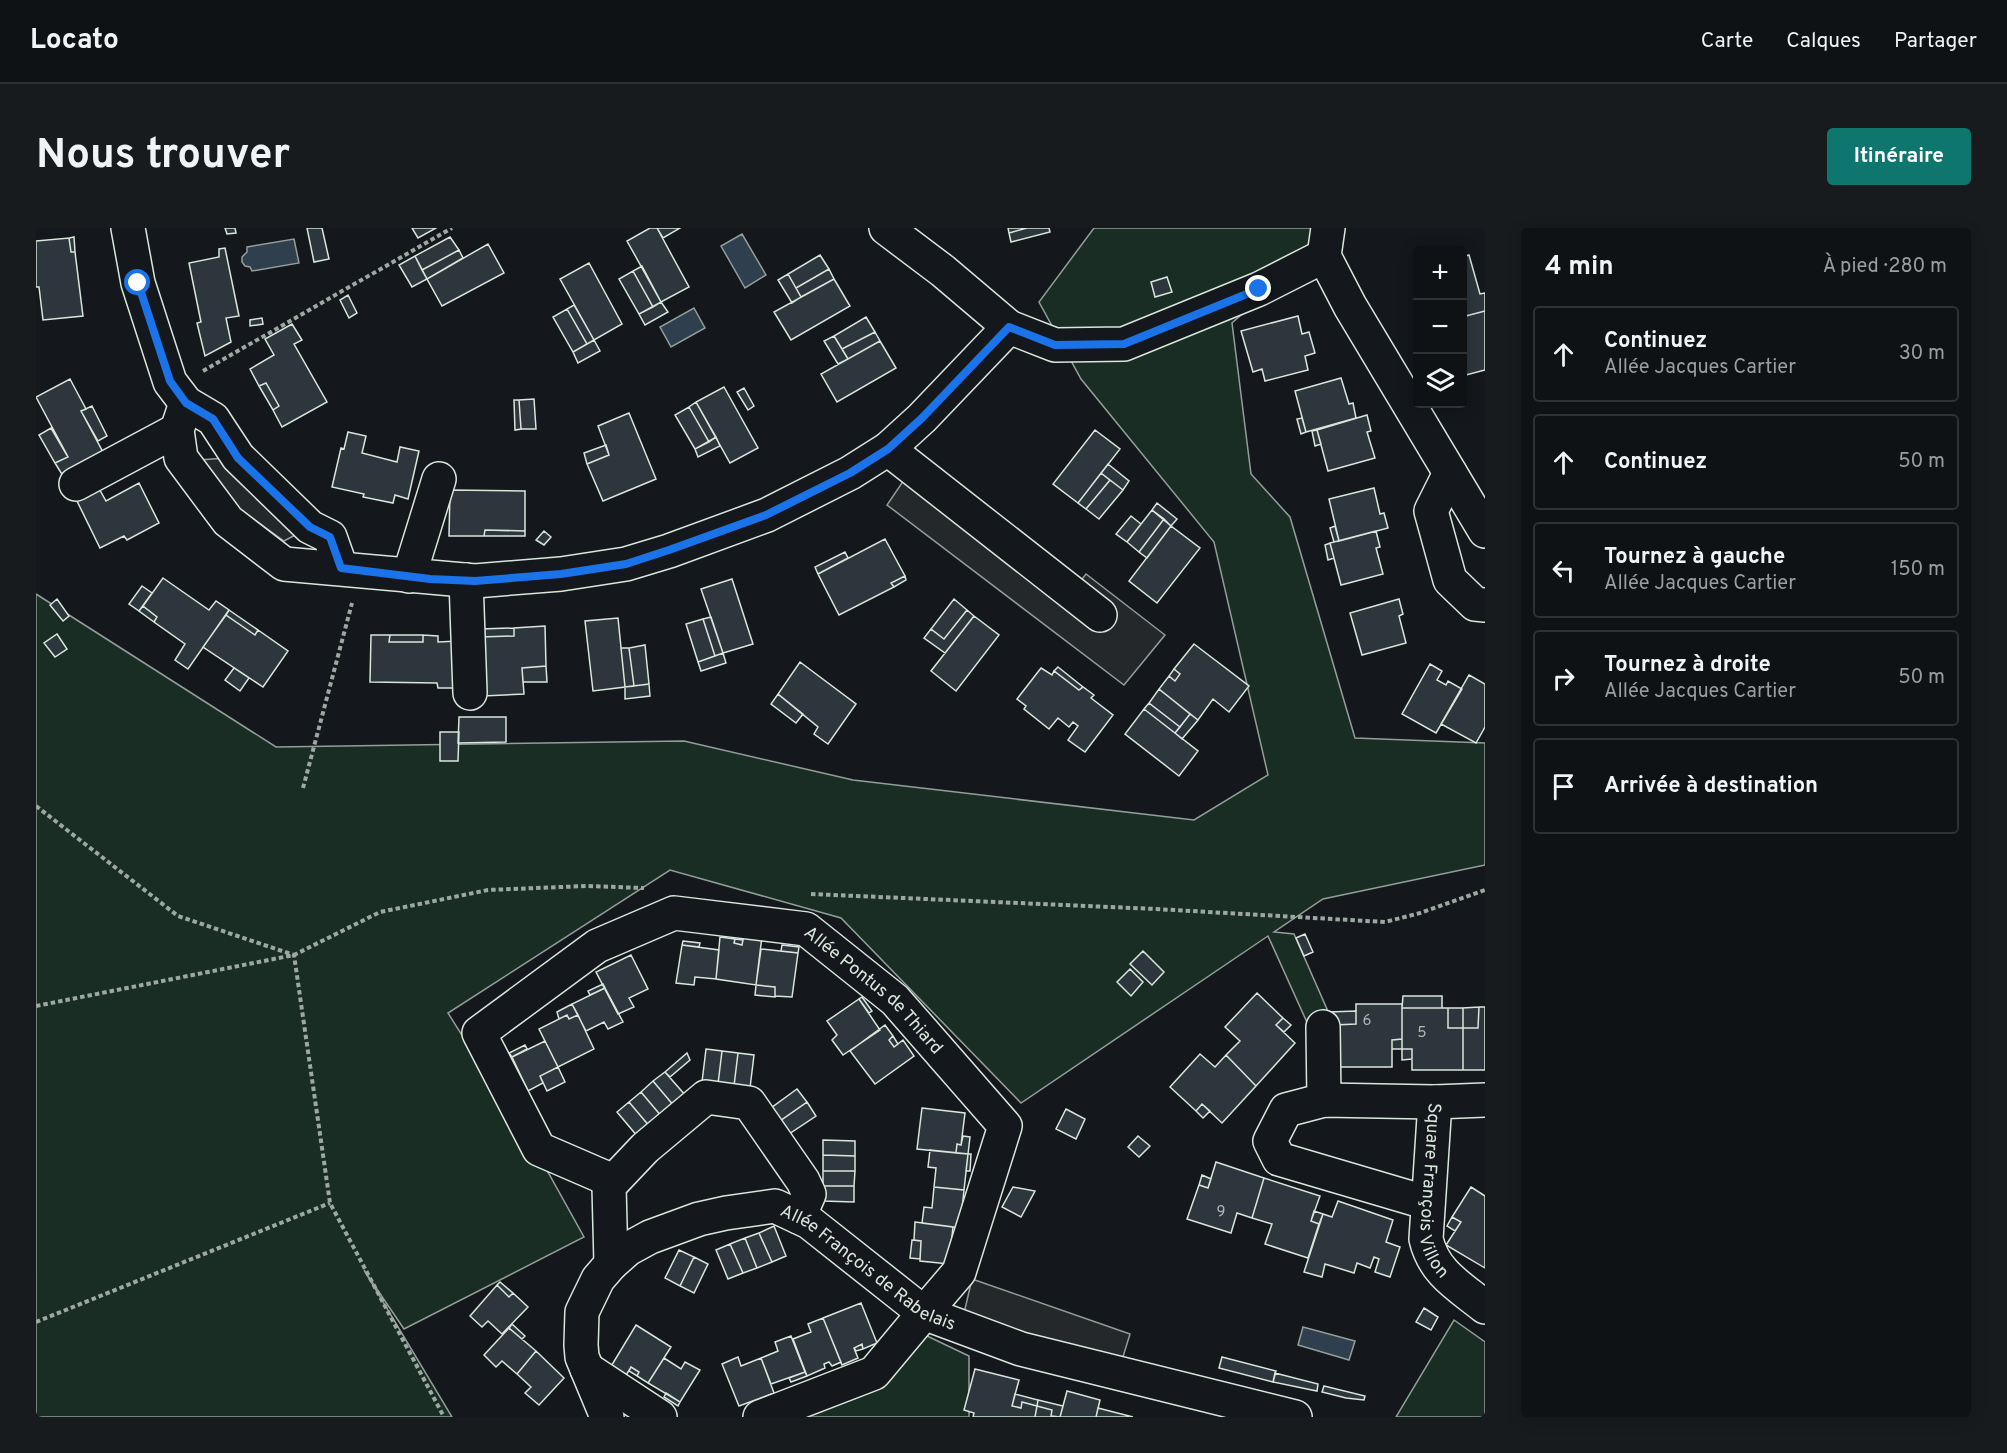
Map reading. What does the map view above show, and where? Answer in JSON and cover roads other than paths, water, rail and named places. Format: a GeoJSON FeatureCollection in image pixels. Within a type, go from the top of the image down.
{"type":"FeatureCollection","features":[{"type":"Feature","properties":{"kind":"street"},"geometry":{"type":"LineString","coordinates":[[128,228],[138,283],[179,407],[181,458],[228,521],[284,564],[466,580],[561,574],[626,564],[669,550],[766,515],[850,473],[888,449],[922,418],[1009,327]]}},
{"type":"Feature","properties":{"kind":"street"},"geometry":{"type":"LineString","coordinates":[[886,228],[943,271],[1009,327],[1055,345],[1124,344],[1259,289],[1326,242],[1350,306],[1485,531]]}},
{"type":"Feature","properties":{"kind":"street"},"geometry":{"type":"LineString","coordinates":[[76,484],[179,407]]}},
{"type":"Feature","properties":{"kind":"street"},"geometry":{"type":"LineString","coordinates":[[179,407],[213,419],[238,458],[310,527],[330,537],[351,569]]}},
{"type":"Feature","properties":{"kind":"street"},"geometry":{"type":"LineString","coordinates":[[888,449],[1101,615]]}},
{"type":"Feature","properties":{"kind":"street"},"geometry":{"type":"LineString","coordinates":[[1449,473],[1431,511],[1450,580],[1475,604],[1485,605]]}},
{"type":"Feature","properties":{"kind":"street"},"geometry":{"type":"LineString","coordinates":[[409,576],[439,479]]}},
{"type":"Feature","properties":{"kind":"street"},"geometry":{"type":"LineString","coordinates":[[466,580],[470,693]]}},
{"type":"Feature","properties":{"kind":"street","name":"Allée Pontus de Thiard"},"geometry":{"type":"LineString","coordinates":[[613,1181],[539,1149],[479,1033],[597,946],[674,913],[806,928],[895,1000],[1005,1126],[959,1272],[874,1372],[760,1417]]}},
{"type":"Feature","properties":{"kind":"street"},"geometry":{"type":"LineString","coordinates":[[1323,1027],[1324,1100]]}},
{"type":"Feature","properties":{"kind":"street"},"geometry":{"type":"LineString","coordinates":[[611,1264],[609,1186],[645,1148],[706,1096],[749,1103],[803,1180],[809,1194],[799,1217]]}},
{"type":"Feature","properties":{"kind":"street"},"geometry":{"type":"LineString","coordinates":[[1424,1101],[1324,1100],[1286,1110],[1270,1141],[1279,1159],[1428,1203]]}},
{"type":"Feature","properties":{"kind":"street","name":"Square François Villon"},"geometry":{"type":"LineString","coordinates":[[1485,1100],[1424,1101],[1428,1203],[1426,1239],[1430,1255],[1438,1268],[1485,1307]]}},
{"type":"Feature","properties":{"kind":"street","name":"Allée François de Rabelais"},"geometry":{"type":"LineString","coordinates":[[607,1417],[582,1357],[581,1345],[582,1312],[598,1279],[628,1249],[650,1237],[699,1219],[776,1206],[809,1221],[924,1313],[1021,1349],[1295,1417]]}},
{"type":"Feature","properties":{"kind":"street"},"geometry":{"type":"LineString","coordinates":[[587,1369],[660,1417]]}},
{"type":"Feature","properties":{"kind":"water"},"geometry":{"type":"Polygon","coordinates":[[[742,234],[766,275],[745,288],[721,246],[742,234]]]}},
{"type":"Feature","properties":{"kind":"water"},"geometry":{"type":"Polygon","coordinates":[[[294,239],[299,263],[252,271],[242,262],[247,247],[294,239]]]}},
{"type":"Feature","properties":{"kind":"water"},"geometry":{"type":"Polygon","coordinates":[[[694,308],[705,328],[671,347],[660,327],[694,308]]]}},
{"type":"Feature","properties":{"kind":"water"},"geometry":{"type":"Polygon","coordinates":[[[1303,1327],[1355,1341],[1349,1360],[1298,1345],[1303,1327]]]}}]}
